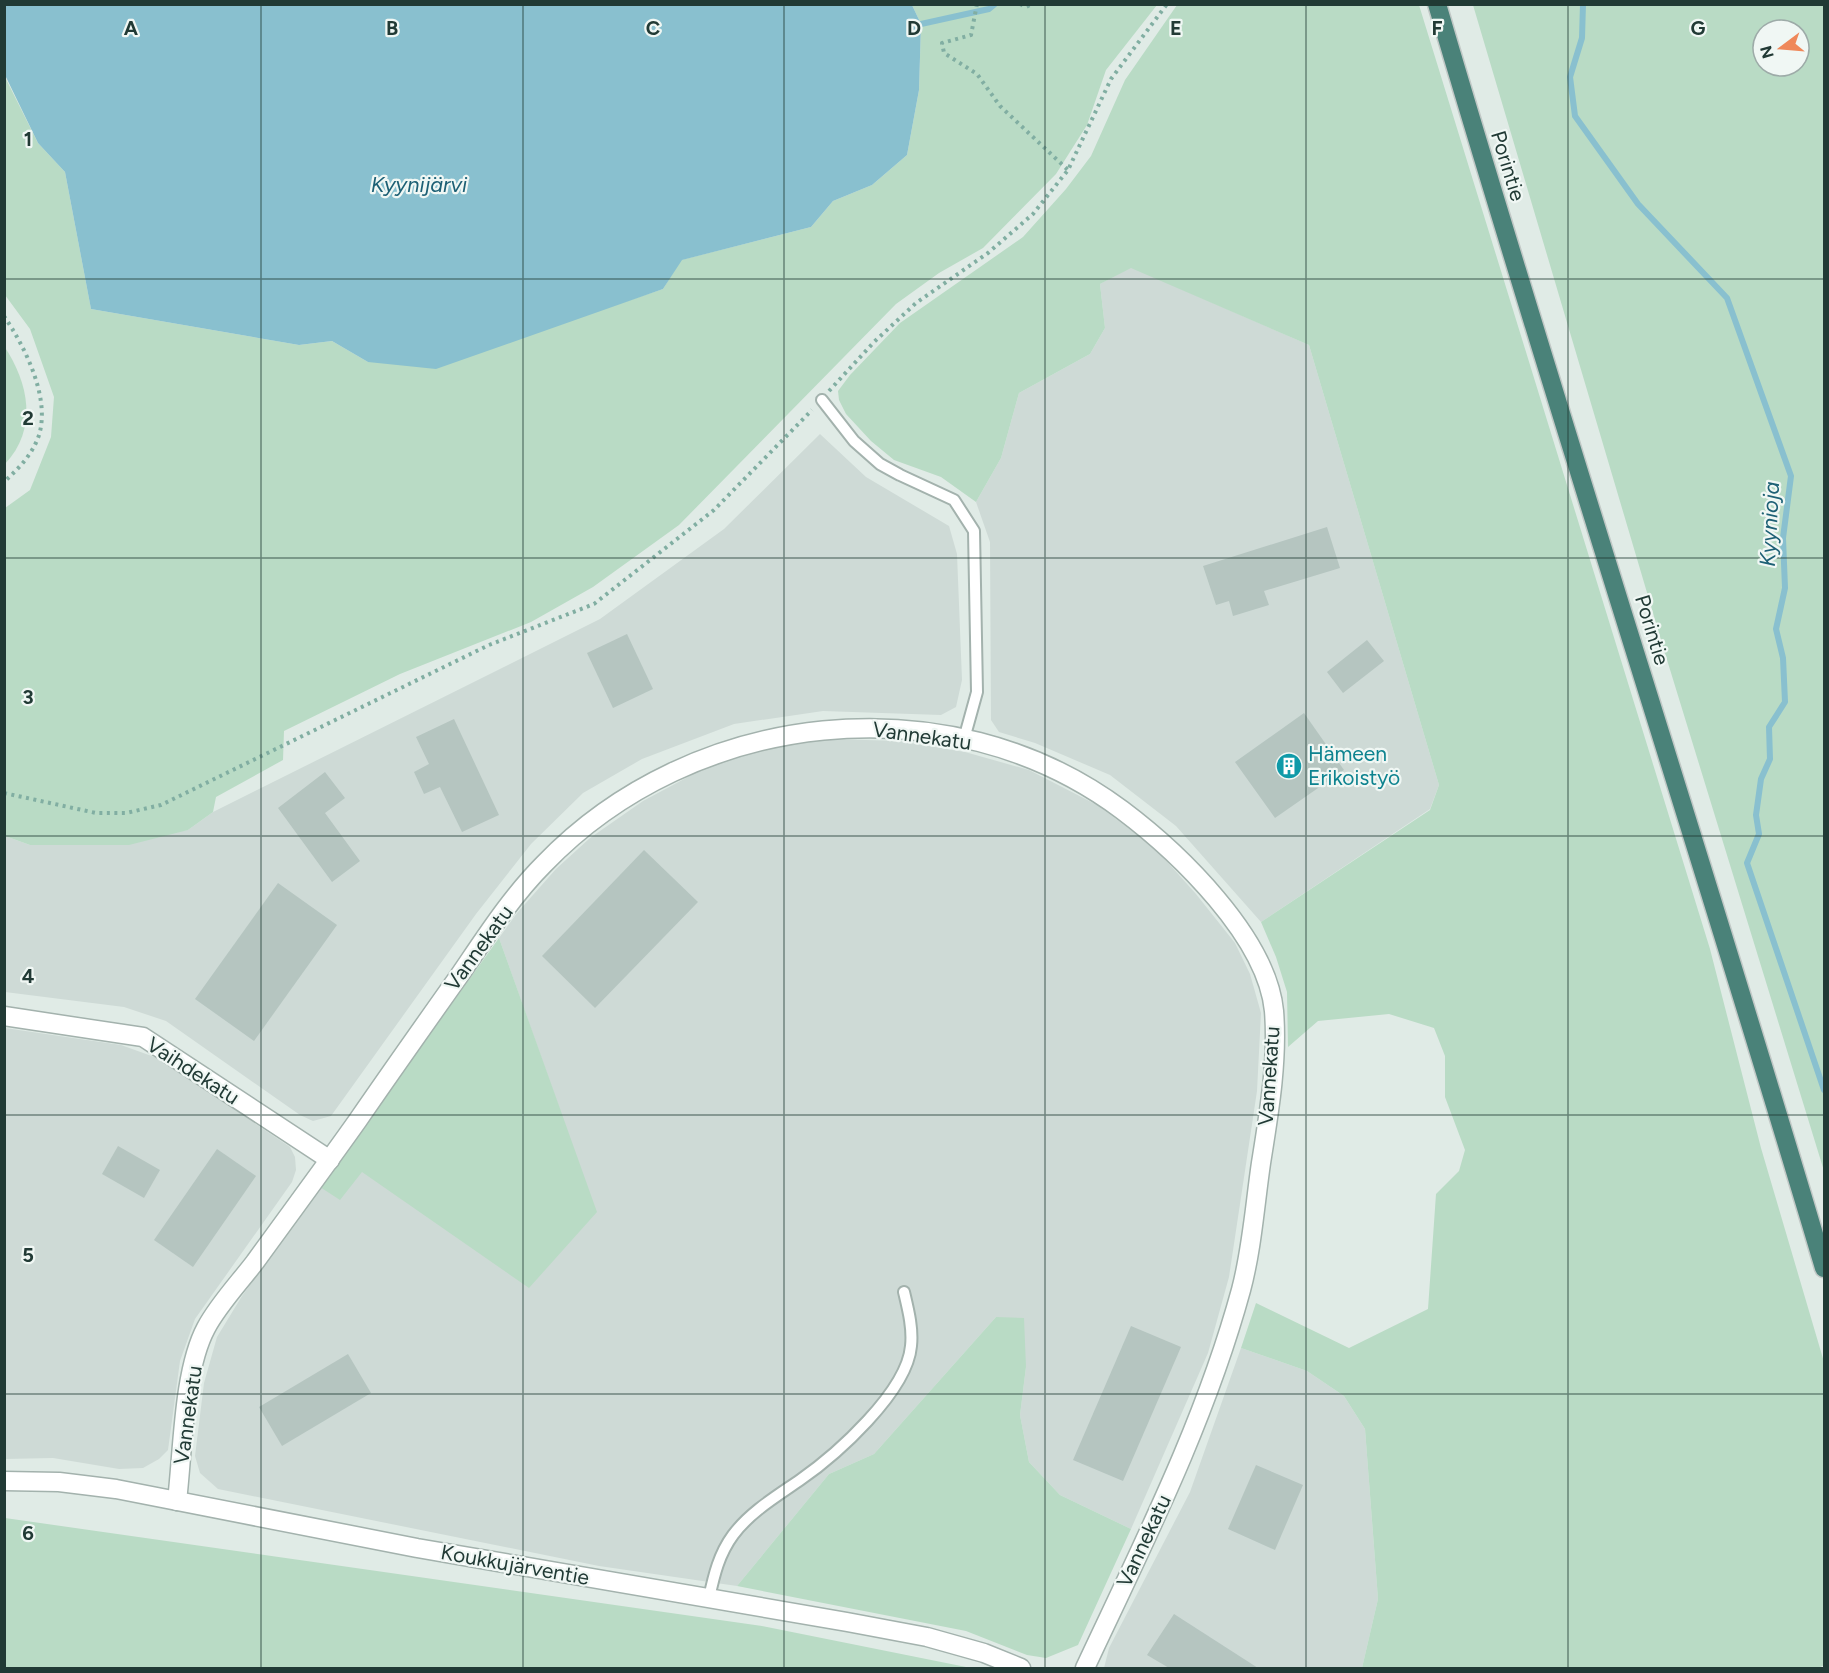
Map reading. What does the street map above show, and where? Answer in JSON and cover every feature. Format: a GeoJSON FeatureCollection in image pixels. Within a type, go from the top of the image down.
{"type":"FeatureCollection","features":[{"type":"Feature","properties":{"kind":"highway","name":"Porintie"},"geometry":{"type":"LineString","coordinates":[[1437,4],[1491,189],[1735,966],[1824,1268]]}},
{"type":"Feature","properties":{"kind":"street","name":"Vannekatu"},"geometry":{"type":"LineString","coordinates":[[177,1501],[191,1377],[206,1328],[330,1160],[489,932],[542,865],[603,811],[654,782],[752,742],[828,728],[898,729],[964,739],[1040,762],[1099,793],[1158,837],[1204,885],[1237,927],[1262,967],[1274,1008],[1271,1095],[1243,1283],[1191,1440],[1085,1668]]}},
{"type":"Feature","properties":{"kind":"street","name":"Vaihdekatu"},"geometry":{"type":"LineString","coordinates":[[4,1016],[143,1037],[330,1160]]}},
{"type":"Feature","properties":{"kind":"street","name":"Koukkujärventie"},"geometry":{"type":"LineString","coordinates":[[4,1481],[59,1482],[177,1501],[405,1546],[927,1637],[984,1653],[1021,1668]]}},
{"type":"Feature","properties":{"kind":"lane"},"geometry":{"type":"LineString","coordinates":[[822,399],[854,441],[880,464],[954,500],[968,517],[974,531],[977,692],[964,739]]}},
{"type":"Feature","properties":{"kind":"lane"},"geometry":{"type":"LineString","coordinates":[[709,1598],[716,1565],[734,1534],[759,1509],[828,1461],[872,1416],[901,1376],[911,1347],[904,1292]]}},
{"type":"Feature","properties":{"kind":"path"},"geometry":{"type":"LineString","coordinates":[[1020,4],[1026,7],[1032,4]]}},
{"type":"Feature","properties":{"kind":"path"},"geometry":{"type":"LineString","coordinates":[[4,793],[96,813],[126,813],[161,805],[489,645],[594,604],[714,510],[874,342],[916,303],[988,253],[1033,214],[1068,170],[1111,79],[1167,4]]}},
{"type":"Feature","properties":{"kind":"path"},"geometry":{"type":"LineString","coordinates":[[977,7],[971,35],[942,43],[944,53],[977,74],[1000,106],[1068,170]]}},
{"type":"Feature","properties":{"kind":"path"},"geometry":{"type":"LineString","coordinates":[[4,316],[22,342],[37,381],[41,405],[38,437],[22,464],[4,482]]}},
{"type":"Feature","properties":{"kind":"shaded area"},"geometry":{"type":"Polygon","coordinates":[[[1131,267],[1309,345],[1439,785],[1430,809],[1261,922],[1176,826],[1110,775],[1035,743],[999,732],[991,720],[990,542],[976,502],[1001,458],[1019,393],[1090,354],[1105,328],[1100,284],[1131,267]]]}},
{"type":"Feature","properties":{"kind":"shaded area"},"geometry":{"type":"Polygon","coordinates":[[[820,434],[866,477],[949,526],[957,554],[962,680],[956,707],[941,715],[823,711],[734,724],[642,759],[583,793],[531,844],[476,914],[331,1116],[313,1121],[300,1115],[166,1021],[124,1007],[5,992],[5,836],[30,845],[188,830],[213,812],[600,619],[724,529],[820,434]]]}},
{"type":"Feature","properties":{"kind":"shaded area"},"geometry":{"type":"Polygon","coordinates":[[[833,739],[899,741],[965,752],[1029,770],[1097,805],[1153,846],[1196,894],[1235,943],[1250,974],[1261,1013],[1257,1091],[1229,1277],[1208,1353],[1131,1529],[1060,1495],[1029,1462],[1020,1415],[1026,1367],[996,1317],[874,1454],[829,1474],[737,1586],[599,1566],[218,1489],[200,1473],[195,1456],[204,1383],[217,1337],[242,1296],[320,1187],[362,1171],[529,1287],[596,1212],[499,938],[517,913],[556,869],[590,838],[643,801],[701,770],[756,749],[833,739]]]}},
{"type":"Feature","properties":{"kind":"shaded area"},"geometry":{"type":"Polygon","coordinates":[[[5,1028],[121,1045],[160,1059],[290,1147],[295,1157],[296,1170],[292,1182],[195,1319],[180,1361],[168,1450],[159,1459],[143,1468],[119,1469],[53,1458],[5,1459],[5,1028]]]}},
{"type":"Feature","properties":{"kind":"shaded area"},"geometry":{"type":"Polygon","coordinates":[[[1241,1348],[1307,1371],[1344,1396],[1365,1429],[1378,1599],[1362,1668],[1104,1668],[1109,1648],[1190,1492],[1241,1348]]]}},
{"type":"Feature","properties":{"kind":"green space"},"geometry":{"type":"Polygon","coordinates":[[[912,5],[1157,5],[1106,70],[1087,125],[1056,174],[983,248],[939,273],[896,304],[679,525],[593,587],[531,622],[400,674],[284,731],[283,760],[216,797],[213,812],[188,830],[129,845],[30,845],[5,836],[5,508],[30,490],[51,437],[54,397],[30,329],[5,295],[4,75],[38,143],[65,172],[91,309],[299,345],[332,341],[368,362],[588,314],[663,289],[681,260],[811,227],[833,201],[872,185],[907,155],[919,90],[921,24],[912,5]]]}},
{"type":"Feature","properties":{"kind":"green space"},"geometry":{"type":"Polygon","coordinates":[[[1177,5],[1419,5],[1710,949],[1761,1148],[1824,1362],[1824,1665],[1819,1668],[1362,1668],[1378,1599],[1365,1429],[1344,1396],[1307,1371],[1241,1348],[1256,1303],[1349,1348],[1428,1309],[1436,1194],[1459,1171],[1465,1150],[1445,1097],[1445,1056],[1434,1028],[1389,1014],[1318,1021],[1288,1047],[1287,992],[1276,957],[1261,922],[1430,810],[1439,785],[1309,345],[1131,268],[1100,284],[1105,328],[1090,354],[1019,393],[1001,458],[976,502],[941,477],[894,460],[871,441],[846,414],[839,400],[838,391],[850,375],[900,323],[1023,237],[1066,189],[1091,156],[1125,80],[1177,5]]]}},
{"type":"Feature","properties":{"kind":"green space"},"geometry":{"type":"Polygon","coordinates":[[[1473,5],[1824,5],[1824,1171],[1664,650],[1473,5]]]}},
{"type":"Feature","properties":{"kind":"green space"},"geometry":{"type":"Polygon","coordinates":[[[4,346],[19,375],[26,406],[26,421],[22,436],[5,464],[4,346]]]}},
{"type":"Feature","properties":{"kind":"green space"},"geometry":{"type":"Polygon","coordinates":[[[499,938],[597,1212],[529,1288],[362,1172],[340,1200],[320,1187],[499,938]]]}},
{"type":"Feature","properties":{"kind":"green space"},"geometry":{"type":"Polygon","coordinates":[[[996,1317],[1024,1318],[1026,1367],[1020,1415],[1029,1462],[1060,1495],[1131,1529],[1078,1645],[1046,1658],[1027,1655],[966,1631],[737,1586],[829,1474],[874,1454],[996,1317]]]}},
{"type":"Feature","properties":{"kind":"green space"},"geometry":{"type":"Polygon","coordinates":[[[5,1518],[762,1626],[971,1668],[5,1668],[5,1518]]]}},
{"type":"Feature","properties":{"kind":"water","name":"Kyynijärvi"},"geometry":{"type":"Polygon","coordinates":[[[5,5],[912,5],[921,24],[919,90],[907,155],[872,185],[833,201],[811,227],[682,260],[663,289],[436,369],[368,362],[332,341],[299,345],[91,309],[65,172],[38,143],[5,75],[5,5]]]}},
{"type":"Feature","properties":{"kind":"building"},"geometry":{"type":"Polygon","coordinates":[[[1327,527],[1340,568],[1264,591],[1269,605],[1233,616],[1229,601],[1216,605],[1203,566],[1327,527]]]}},
{"type":"Feature","properties":{"kind":"building"},"geometry":{"type":"Polygon","coordinates":[[[627,634],[653,689],[613,708],[587,653],[627,634]]]}},
{"type":"Feature","properties":{"kind":"building"},"geometry":{"type":"Polygon","coordinates":[[[1367,640],[1384,661],[1343,693],[1327,672],[1367,640]]]}},
{"type":"Feature","properties":{"kind":"building","name":"Hämeen Erikoistyö"},"geometry":{"type":"Polygon","coordinates":[[[1304,713],[1344,770],[1275,818],[1235,762],[1304,713]]]}},
{"type":"Feature","properties":{"kind":"building"},"geometry":{"type":"Polygon","coordinates":[[[454,719],[499,815],[462,832],[440,787],[424,794],[414,772],[429,764],[416,737],[454,719]]]}},
{"type":"Feature","properties":{"kind":"building"},"geometry":{"type":"Polygon","coordinates":[[[325,772],[345,798],[325,813],[360,861],[332,882],[278,808],[325,772]]]}},
{"type":"Feature","properties":{"kind":"building"},"geometry":{"type":"Polygon","coordinates":[[[644,850],[698,902],[595,1008],[542,956],[644,850]]]}},
{"type":"Feature","properties":{"kind":"building"},"geometry":{"type":"Polygon","coordinates":[[[278,883],[337,925],[254,1041],[195,999],[278,883]]]}},
{"type":"Feature","properties":{"kind":"building"},"geometry":{"type":"Polygon","coordinates":[[[118,1146],[160,1170],[144,1198],[102,1174],[118,1146]]]}},
{"type":"Feature","properties":{"kind":"building"},"geometry":{"type":"Polygon","coordinates":[[[217,1149],[256,1176],[193,1267],[154,1240],[217,1149]]]}},
{"type":"Feature","properties":{"kind":"building"},"geometry":{"type":"Polygon","coordinates":[[[1131,1326],[1181,1347],[1123,1481],[1073,1460],[1131,1326]]]}},
{"type":"Feature","properties":{"kind":"building"},"geometry":{"type":"Polygon","coordinates":[[[348,1354],[371,1393],[282,1446],[259,1407],[348,1354]]]}},
{"type":"Feature","properties":{"kind":"building"},"geometry":{"type":"Polygon","coordinates":[[[1256,1465],[1303,1485],[1275,1550],[1228,1529],[1256,1465]]]}},
{"type":"Feature","properties":{"kind":"building"},"geometry":{"type":"Polygon","coordinates":[[[1174,1614],[1258,1668],[1169,1668],[1147,1655],[1174,1614]]]}},
{"type":"Feature","properties":{"kind":"waterway","name":"Kyynioja"},"geometry":{"type":"LineString","coordinates":[[921,24],[989,9],[995,4]]}},
{"type":"Feature","properties":{"kind":"waterway","name":"Kyynioja"},"geometry":{"type":"LineString","coordinates":[[1583,4],[1582,38],[1570,77],[1575,116],[1638,204],[1727,298],[1791,476],[1783,538],[1785,588],[1776,629],[1783,658],[1785,702],[1769,727],[1770,759],[1761,779],[1756,815],[1759,834],[1747,863],[1824,1090]]}},
{"type":"Feature","properties":{"kind":"place","name":"Hämeen Erikoistyö"},"geometry":{"type":"Point","coordinates":[1289,766]}}]}
